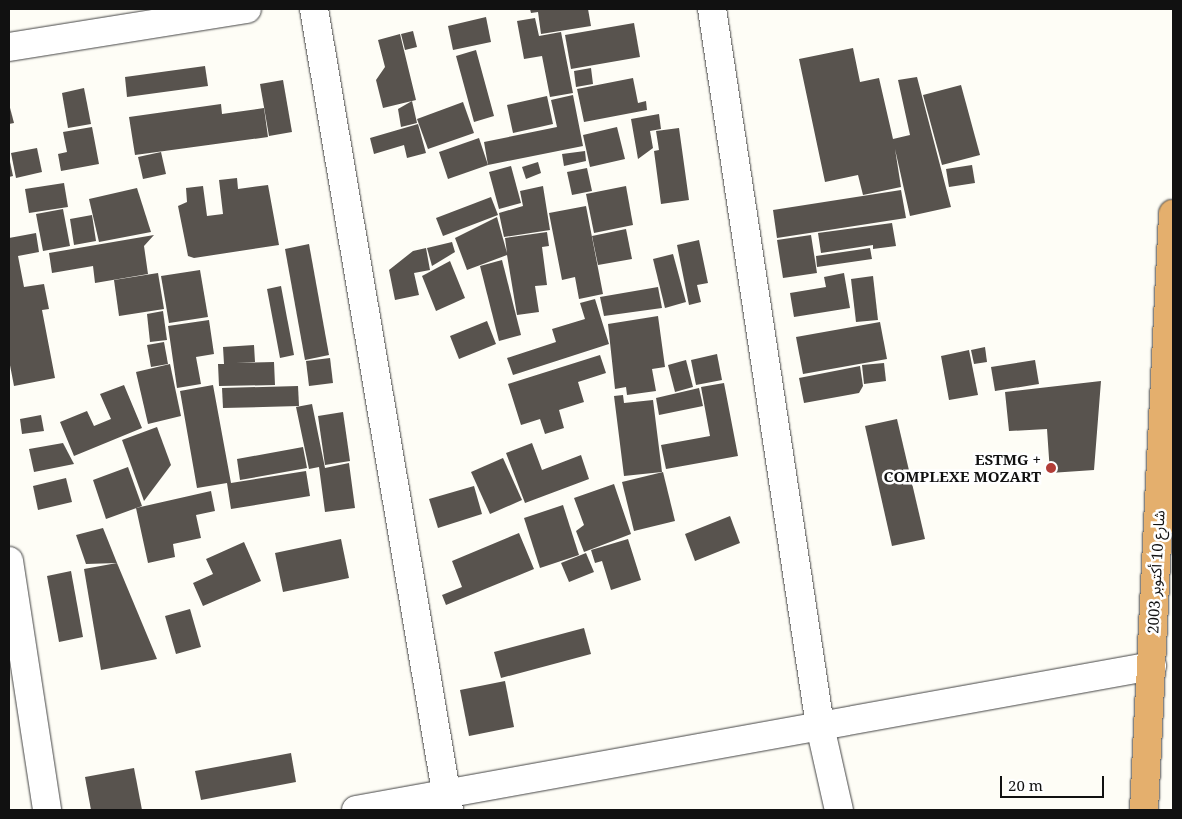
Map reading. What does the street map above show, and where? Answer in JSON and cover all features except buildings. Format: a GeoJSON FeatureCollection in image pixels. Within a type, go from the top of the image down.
{"type":"FeatureCollection","features":[{"type":"Feature","properties":{"kind":"highway","name":"شارع 10 أكتوبر 2003"},"geometry":{"type":"LineString","coordinates":[[1144,810],[1173,214]]}},
{"type":"Feature","properties":{"kind":"street"},"geometry":{"type":"LineString","coordinates":[[9,47],[247,9]]}},
{"type":"Feature","properties":{"kind":"street"},"geometry":{"type":"LineString","coordinates":[[314,9],[448,803]]}},
{"type":"Feature","properties":{"kind":"street"},"geometry":{"type":"LineString","coordinates":[[712,9],[820,726],[839,810]]}},
{"type":"Feature","properties":{"kind":"street"},"geometry":{"type":"LineString","coordinates":[[9,561],[47,810]]}},
{"type":"Feature","properties":{"kind":"street"},"geometry":{"type":"LineString","coordinates":[[356,810],[448,803],[820,726],[1152,666]]}},
{"type":"Feature","properties":{"kind":"place","name":"ESTMG + COMPLEXE MOZART"},"geometry":{"type":"Point","coordinates":[1051,468]}}]}
